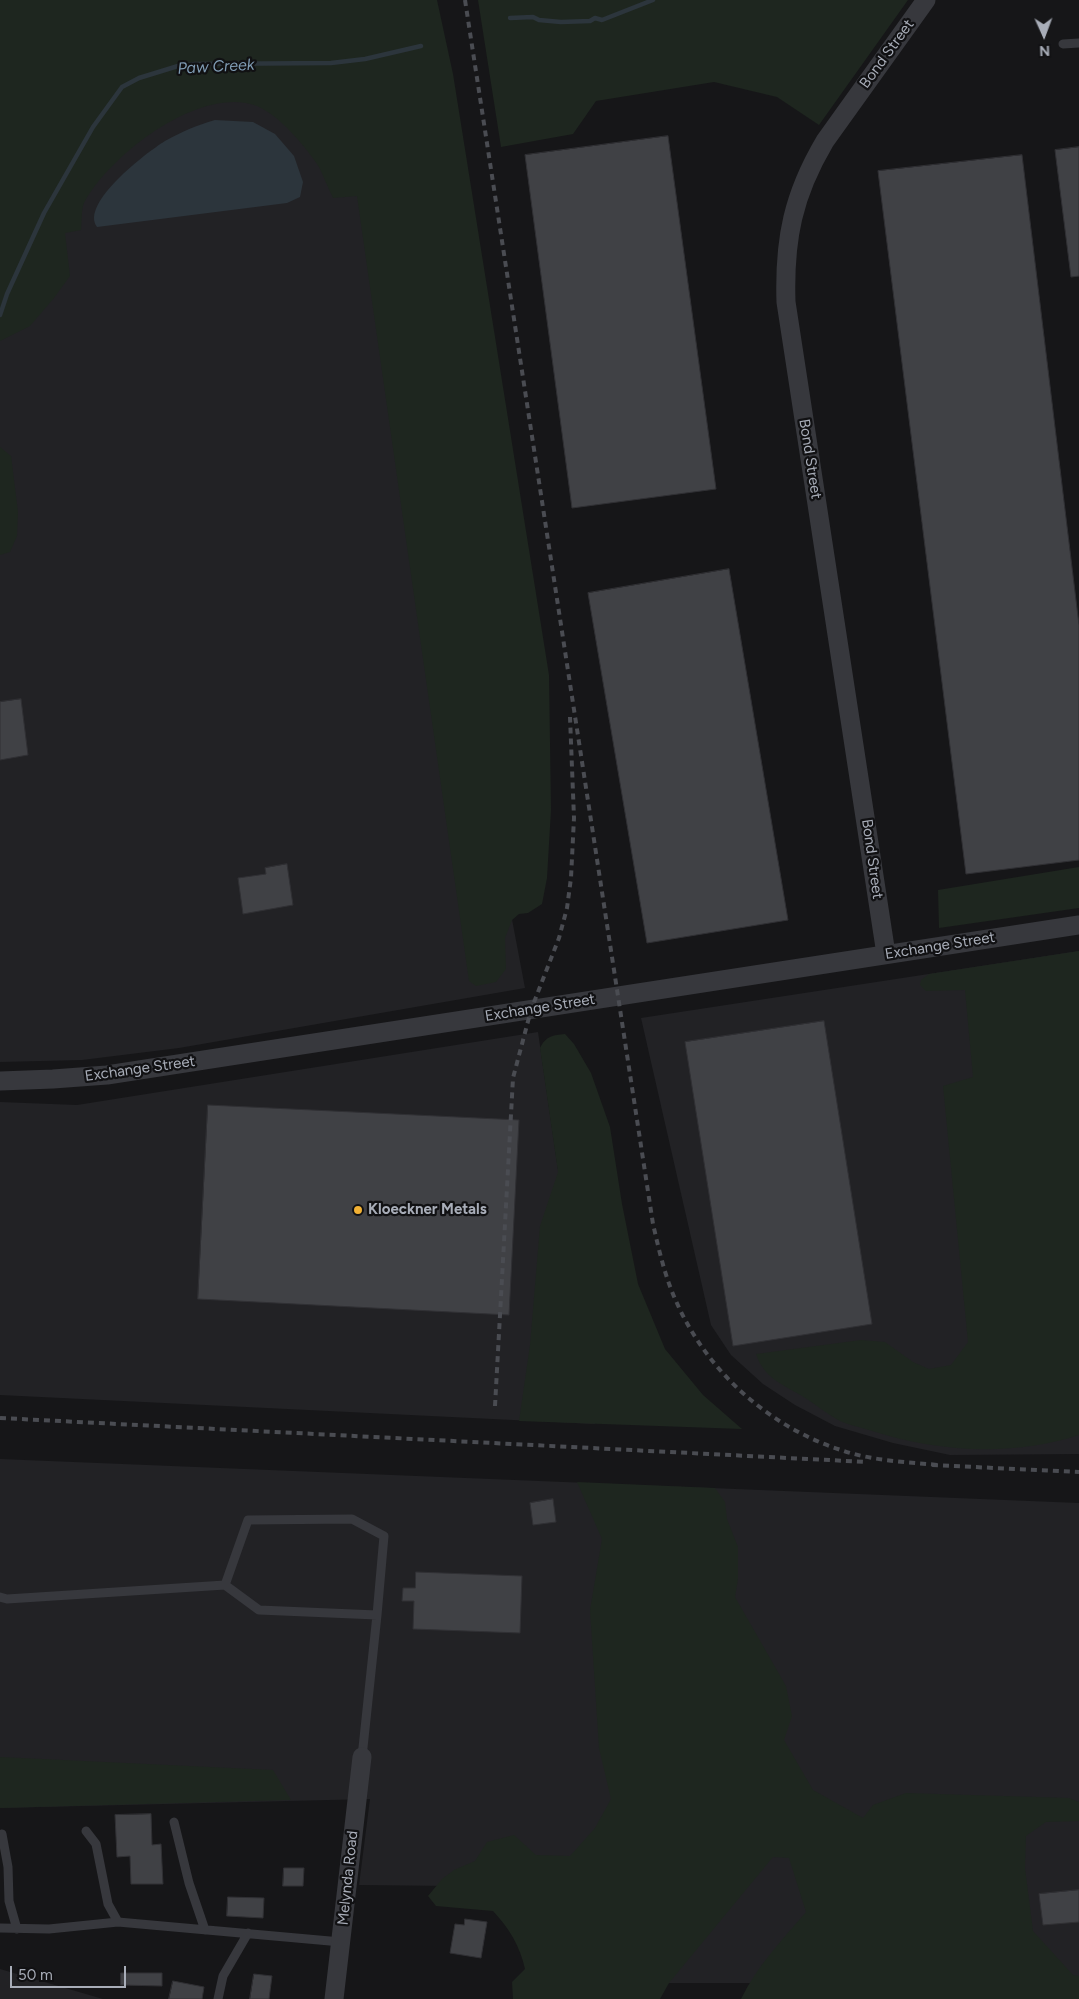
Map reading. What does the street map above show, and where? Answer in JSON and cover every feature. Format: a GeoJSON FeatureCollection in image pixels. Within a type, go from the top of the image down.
{"type":"FeatureCollection","features":[{"type":"Feature","properties":{"kind":"street","name":"Bond Street"},"geometry":{"type":"LineString","coordinates":[[886,954],[786,302],[785,268],[796,202],[816,155],[824,140],[926,0]]}},
{"type":"Feature","properties":{"kind":"street","name":"Exchange Street"},"geometry":{"type":"LineString","coordinates":[[0,1080],[53,1079],[106,1074],[1079,925]]}},
{"type":"Feature","properties":{"kind":"street","name":"Melynda Road"},"geometry":{"type":"LineString","coordinates":[[334,1999],[362,1756]]}},
{"type":"Feature","properties":{"kind":"lane"},"geometry":{"type":"LineString","coordinates":[[1063,44],[1079,43]]}},
{"type":"Feature","properties":{"kind":"lane"},"geometry":{"type":"LineString","coordinates":[[225,1585],[248,1520],[352,1519],[384,1536],[362,1756]]}},
{"type":"Feature","properties":{"kind":"lane"},"geometry":{"type":"LineString","coordinates":[[0,1598],[225,1585],[259,1610],[376,1615]]}},
{"type":"Feature","properties":{"kind":"lane"},"geometry":{"type":"LineString","coordinates":[[174,1822],[189,1883],[204,1930]]}},
{"type":"Feature","properties":{"kind":"lane"},"geometry":{"type":"LineString","coordinates":[[86,1831],[96,1844],[108,1904],[118,1922]]}},
{"type":"Feature","properties":{"kind":"lane"},"geometry":{"type":"LineString","coordinates":[[2,1834],[8,1867],[9,1901],[17,1929]]}},
{"type":"Feature","properties":{"kind":"lane"},"geometry":{"type":"LineString","coordinates":[[0,1928],[49,1929],[118,1922],[341,1942]]}},
{"type":"Feature","properties":{"kind":"lane"},"geometry":{"type":"LineString","coordinates":[[218,1999],[223,1976],[248,1933]]}},
{"type":"Feature","properties":{"kind":"shaded area"},"geometry":{"type":"Polygon","coordinates":[[[0,0],[348,51],[525,988],[179,1048],[82,1060],[0,1062],[0,0]]]}},
{"type":"Feature","properties":{"kind":"shaded area"},"geometry":{"type":"Polygon","coordinates":[[[0,0],[437,0],[453,74],[549,675],[551,810],[547,878],[542,904],[528,913],[519,914],[512,920],[505,938],[506,969],[496,982],[476,986],[469,981],[357,196],[333,198],[319,167],[307,150],[283,124],[257,106],[235,102],[210,105],[184,114],[159,128],[135,145],[96,184],[83,206],[81,230],[65,233],[70,276],[30,326],[0,341],[0,0]]]}},
{"type":"Feature","properties":{"kind":"shaded area"},"geometry":{"type":"Polygon","coordinates":[[[478,0],[908,0],[819,125],[777,97],[714,82],[596,101],[573,134],[501,147],[478,0]]]}},
{"type":"Feature","properties":{"kind":"shaded area"},"geometry":{"type":"Polygon","coordinates":[[[215,120],[253,122],[275,134],[294,156],[303,182],[300,197],[287,203],[97,227],[94,217],[98,205],[106,193],[131,167],[165,141],[189,129],[215,120]]]}},
{"type":"Feature","properties":{"kind":"shaded area"},"geometry":{"type":"Polygon","coordinates":[[[0,447],[11,456],[18,512],[17,536],[10,552],[0,555],[0,447]]]}},
{"type":"Feature","properties":{"kind":"shaded area"},"geometry":{"type":"Polygon","coordinates":[[[1079,867],[1079,908],[939,928],[938,890],[1079,867]]]}},
{"type":"Feature","properties":{"kind":"shaded area"},"geometry":{"type":"Polygon","coordinates":[[[1079,951],[1079,1454],[950,1455],[893,1443],[835,1426],[795,1405],[763,1384],[731,1355],[711,1325],[641,1018],[1079,951]]]}},
{"type":"Feature","properties":{"kind":"shaded area"},"geometry":{"type":"Polygon","coordinates":[[[1079,951],[1079,1435],[1027,1447],[974,1449],[921,1443],[840,1421],[774,1380],[759,1362],[756,1354],[861,1340],[885,1342],[913,1362],[929,1369],[951,1365],[968,1342],[943,1086],[973,1077],[965,990],[926,991],[920,985],[921,980],[929,974],[1079,951]]]}},
{"type":"Feature","properties":{"kind":"shaded area"},"geometry":{"type":"Polygon","coordinates":[[[538,1032],[595,1424],[0,1395],[0,1102],[77,1105],[538,1032]]]}},
{"type":"Feature","properties":{"kind":"shaded area"},"geometry":{"type":"Polygon","coordinates":[[[565,1034],[574,1044],[591,1073],[610,1127],[622,1204],[638,1284],[665,1349],[703,1395],[742,1429],[519,1421],[530,1345],[540,1226],[558,1172],[540,1048],[550,1037],[565,1034]]]}},
{"type":"Feature","properties":{"kind":"shaded area"},"geometry":{"type":"Polygon","coordinates":[[[0,1459],[1079,1503],[1079,1999],[1036,1983],[636,1983],[548,1887],[359,1885],[370,1799],[0,1808],[0,1459]]]}},
{"type":"Feature","properties":{"kind":"shaded area"},"geometry":{"type":"Polygon","coordinates":[[[577,1482],[715,1488],[725,1502],[727,1519],[738,1547],[738,1579],[735,1597],[786,1686],[792,1716],[784,1740],[813,1790],[863,1818],[873,1805],[906,1793],[1069,1798],[1079,1802],[1079,1821],[1046,1822],[1026,1836],[1025,1868],[1033,1931],[1073,1975],[1079,1976],[1079,1999],[741,1999],[762,1964],[806,1912],[789,1858],[773,1857],[669,1983],[660,1999],[513,1999],[512,1982],[525,1969],[517,1945],[499,1917],[493,1911],[436,1906],[428,1896],[442,1879],[454,1870],[475,1861],[487,1842],[514,1835],[536,1855],[570,1856],[595,1828],[611,1799],[599,1748],[590,1610],[602,1539],[577,1482]]]}},
{"type":"Feature","properties":{"kind":"shaded area"},"geometry":{"type":"Polygon","coordinates":[[[0,1757],[273,1770],[291,1800],[0,1808],[0,1757]]]}},
{"type":"Feature","properties":{"kind":"shaded area"},"geometry":{"type":"Polygon","coordinates":[[[0,1969],[103,1999],[0,1999],[0,1969]]]}},
{"type":"Feature","properties":{"kind":"building"},"geometry":{"type":"Polygon","coordinates":[[[668,136],[716,489],[572,508],[525,155],[668,136]]]}},
{"type":"Feature","properties":{"kind":"building"},"geometry":{"type":"Polygon","coordinates":[[[1079,147],[1079,276],[1071,277],[1055,150],[1079,147]]]}},
{"type":"Feature","properties":{"kind":"building"},"geometry":{"type":"Polygon","coordinates":[[[1022,155],[1079,625],[1079,860],[966,874],[878,171],[1022,155]]]}},
{"type":"Feature","properties":{"kind":"building"},"geometry":{"type":"Polygon","coordinates":[[[729,569],[788,920],[647,943],[588,593],[729,569]]]}},
{"type":"Feature","properties":{"kind":"building"},"geometry":{"type":"Polygon","coordinates":[[[21,699],[28,755],[0,760],[0,702],[21,699]]]}},
{"type":"Feature","properties":{"kind":"building"},"geometry":{"type":"Polygon","coordinates":[[[287,864],[293,905],[243,914],[238,878],[266,874],[265,868],[287,864]]]}},
{"type":"Feature","properties":{"kind":"building"},"geometry":{"type":"Polygon","coordinates":[[[824,1021],[872,1324],[733,1346],[685,1042],[824,1021]]]}},
{"type":"Feature","properties":{"kind":"building","name":"Kloeckner Metals"},"geometry":{"type":"Polygon","coordinates":[[[208,1105],[519,1120],[509,1315],[198,1299],[208,1105]]]}},
{"type":"Feature","properties":{"kind":"building"},"geometry":{"type":"Polygon","coordinates":[[[553,1499],[556,1522],[533,1525],[530,1503],[553,1499]]]}},
{"type":"Feature","properties":{"kind":"building"},"geometry":{"type":"Polygon","coordinates":[[[416,1572],[522,1576],[520,1633],[413,1629],[414,1601],[402,1601],[403,1588],[415,1588],[416,1572]]]}},
{"type":"Feature","properties":{"kind":"building"},"geometry":{"type":"Polygon","coordinates":[[[151,1814],[152,1845],[161,1844],[163,1884],[131,1884],[130,1856],[117,1857],[115,1815],[151,1814]]]}},
{"type":"Feature","properties":{"kind":"building"},"geometry":{"type":"Polygon","coordinates":[[[284,1868],[304,1868],[303,1886],[283,1886],[284,1868]]]}},
{"type":"Feature","properties":{"kind":"building"},"geometry":{"type":"Polygon","coordinates":[[[1079,1890],[1079,1922],[1043,1925],[1039,1894],[1079,1890]]]}},
{"type":"Feature","properties":{"kind":"building"},"geometry":{"type":"Polygon","coordinates":[[[228,1897],[264,1898],[263,1918],[227,1916],[228,1897]]]}},
{"type":"Feature","properties":{"kind":"building"},"geometry":{"type":"Polygon","coordinates":[[[465,1919],[487,1922],[481,1958],[450,1953],[455,1924],[464,1925],[465,1919]]]}},
{"type":"Feature","properties":{"kind":"building"},"geometry":{"type":"Polygon","coordinates":[[[121,1973],[162,1973],[162,1986],[121,1985],[121,1973]]]}},
{"type":"Feature","properties":{"kind":"building"},"geometry":{"type":"Polygon","coordinates":[[[254,1974],[272,1976],[269,1999],[250,1999],[254,1974]]]}},
{"type":"Feature","properties":{"kind":"building"},"geometry":{"type":"Polygon","coordinates":[[[173,1981],[204,1987],[202,1999],[169,1999],[173,1981]]]}},
{"type":"Feature","properties":{"kind":"waterway","name":"Paw Creek"},"geometry":{"type":"LineString","coordinates":[[510,18],[533,17],[539,20],[561,22],[590,21],[595,18],[602,20],[653,0]]}},
{"type":"Feature","properties":{"kind":"waterway","name":"Paw Creek"},"geometry":{"type":"LineString","coordinates":[[0,315],[7,294],[44,213],[93,127],[122,87],[139,78],[178,66],[195,64],[331,63],[365,59],[421,46]]}},
{"type":"Feature","properties":{"kind":"railway"},"geometry":{"type":"LineString","coordinates":[[465,0],[653,1224],[665,1273],[689,1327],[705,1351],[723,1374],[766,1412],[791,1428],[817,1441],[844,1451],[879,1459],[938,1465]]}},
{"type":"Feature","properties":{"kind":"railway"},"geometry":{"type":"LineString","coordinates":[[495,1406],[513,1078],[531,1010],[559,938],[567,908],[571,878],[574,818],[570,717]]}},
{"type":"Feature","properties":{"kind":"railway"},"geometry":{"type":"LineString","coordinates":[[0,1418],[867,1462]]}},
{"type":"Feature","properties":{"kind":"railway"},"geometry":{"type":"LineString","coordinates":[[932,1465],[1079,1472]]}},
{"type":"Feature","properties":{"kind":"place","name":"Kloeckner Metals"},"geometry":{"type":"Point","coordinates":[358,1210]}}]}
